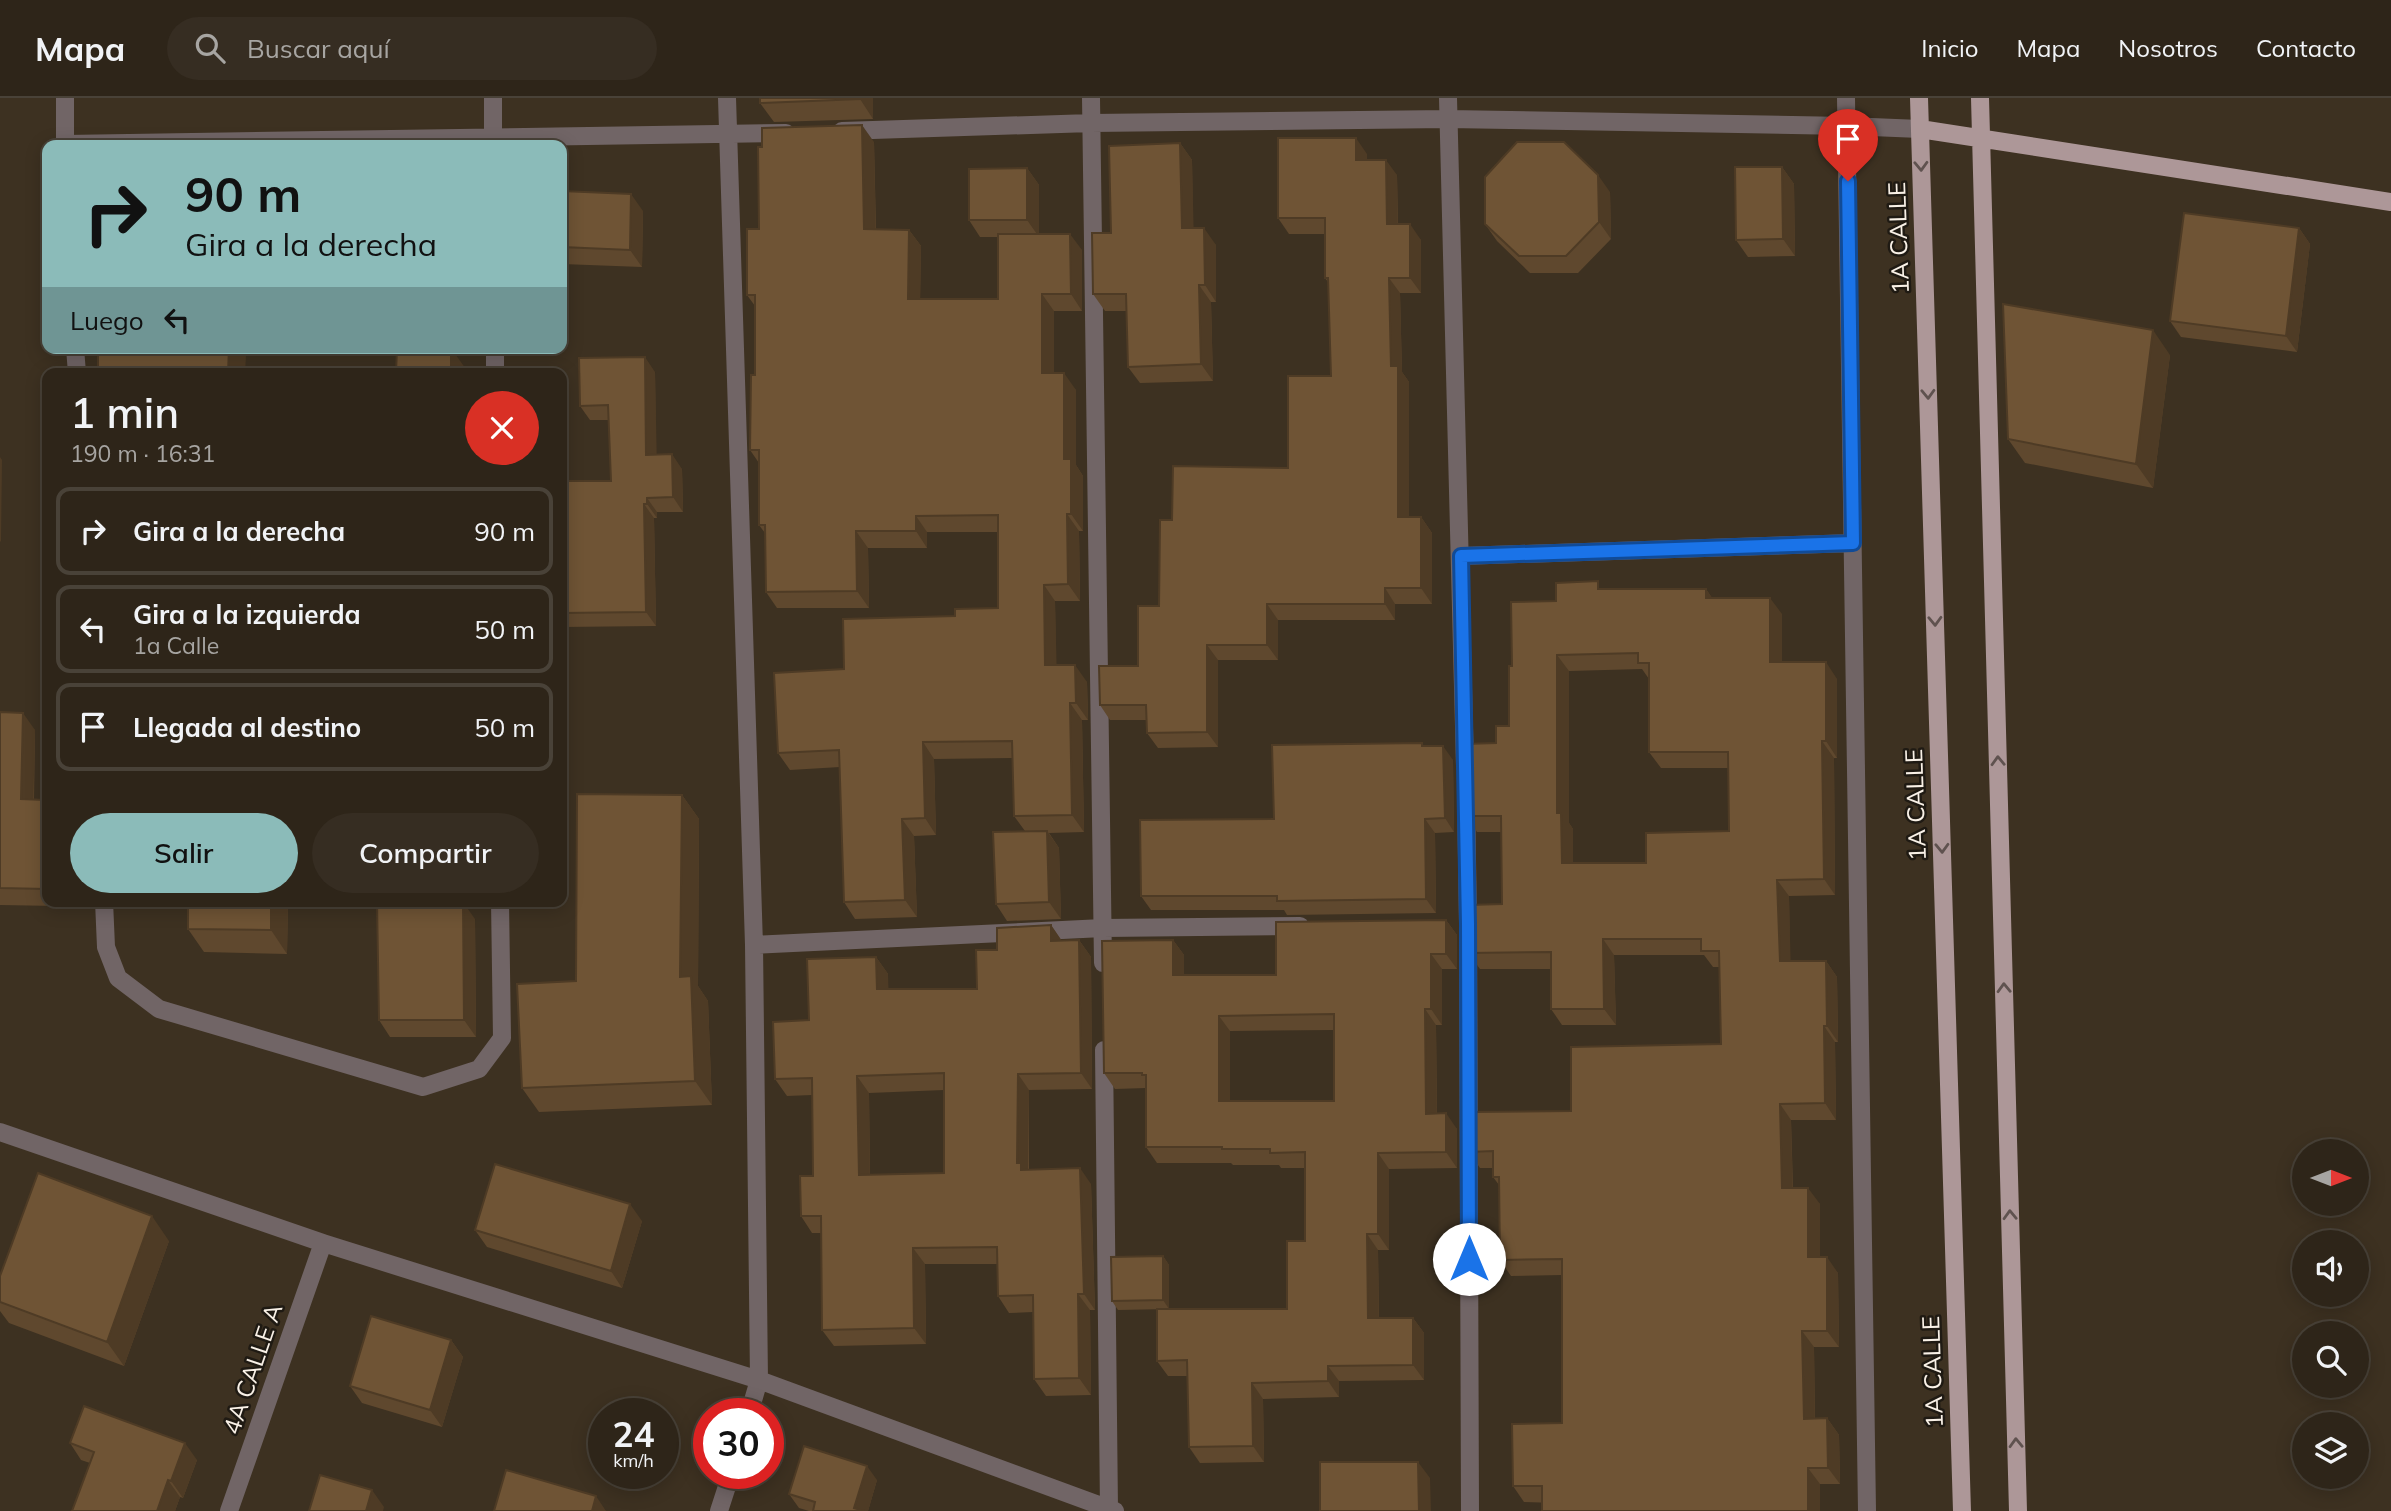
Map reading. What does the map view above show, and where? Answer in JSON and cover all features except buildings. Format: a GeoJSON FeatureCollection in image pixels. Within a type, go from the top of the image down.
{"type":"FeatureCollection","features":[{"type":"Feature","properties":{"kind":"main road","name":"1A CALLE"},"geometry":{"type":"LineString","coordinates":[[1919,98],[1962,1511]]}},
{"type":"Feature","properties":{"kind":"main road"},"geometry":{"type":"LineString","coordinates":[[1980,98],[2018,1511]]}},
{"type":"Feature","properties":{"kind":"main road"},"geometry":{"type":"LineString","coordinates":[[1920,129],[2391,202]]}},
{"type":"Feature","properties":{"kind":"street"},"geometry":{"type":"LineString","coordinates":[[65,98],[65,140]]}},
{"type":"Feature","properties":{"kind":"street"},"geometry":{"type":"LineString","coordinates":[[493,98],[493,140]]}},
{"type":"Feature","properties":{"kind":"street"},"geometry":{"type":"LineString","coordinates":[[727,98],[754,945],[759,1380],[754,1398]]}},
{"type":"Feature","properties":{"kind":"street"},"geometry":{"type":"LineString","coordinates":[[1091,98],[1104,984]]}},
{"type":"Feature","properties":{"kind":"street"},"geometry":{"type":"LineString","coordinates":[[1448,98],[1461,556],[1462,924],[1470,1511]]}},
{"type":"Feature","properties":{"kind":"street","name":"1A CALLE"},"geometry":{"type":"LineString","coordinates":[[1846,98],[1867,1511]]}},
{"type":"Feature","properties":{"kind":"street"},"geometry":{"type":"LineString","coordinates":[[826,132],[1091,123],[1448,120],[1920,129]]}},
{"type":"Feature","properties":{"kind":"street"},"geometry":{"type":"LineString","coordinates":[[560,140],[798,133]]}},
{"type":"Feature","properties":{"kind":"street"},"geometry":{"type":"LineString","coordinates":[[1461,556],[1853,543]]}},
{"type":"Feature","properties":{"kind":"street"},"geometry":{"type":"LineString","coordinates":[[104,907],[106,947],[118,978],[159,1009],[423,1087],[479,1069],[502,1038],[500,907]]}},
{"type":"Feature","properties":{"kind":"street"},"geometry":{"type":"LineString","coordinates":[[754,945],[1103,928],[1320,926]]}},
{"type":"Feature","properties":{"kind":"street"},"geometry":{"type":"LineString","coordinates":[[0,1132],[323,1243],[759,1380],[1112,1510],[1104,1039]]}},
{"type":"Feature","properties":{"kind":"street","name":"4A CALLE A"},"geometry":{"type":"LineString","coordinates":[[229,1511],[323,1243]]}},
{"type":"Feature","properties":{"kind":"street"},"geometry":{"type":"LineString","coordinates":[[719,1511],[726,1489]]}},
{"type":"Feature","properties":{"kind":"route"},"geometry":{"type":"LineString","coordinates":[[1469,1259],[1468,924],[1461,556],[1853,543],[1848,181]]}}]}
